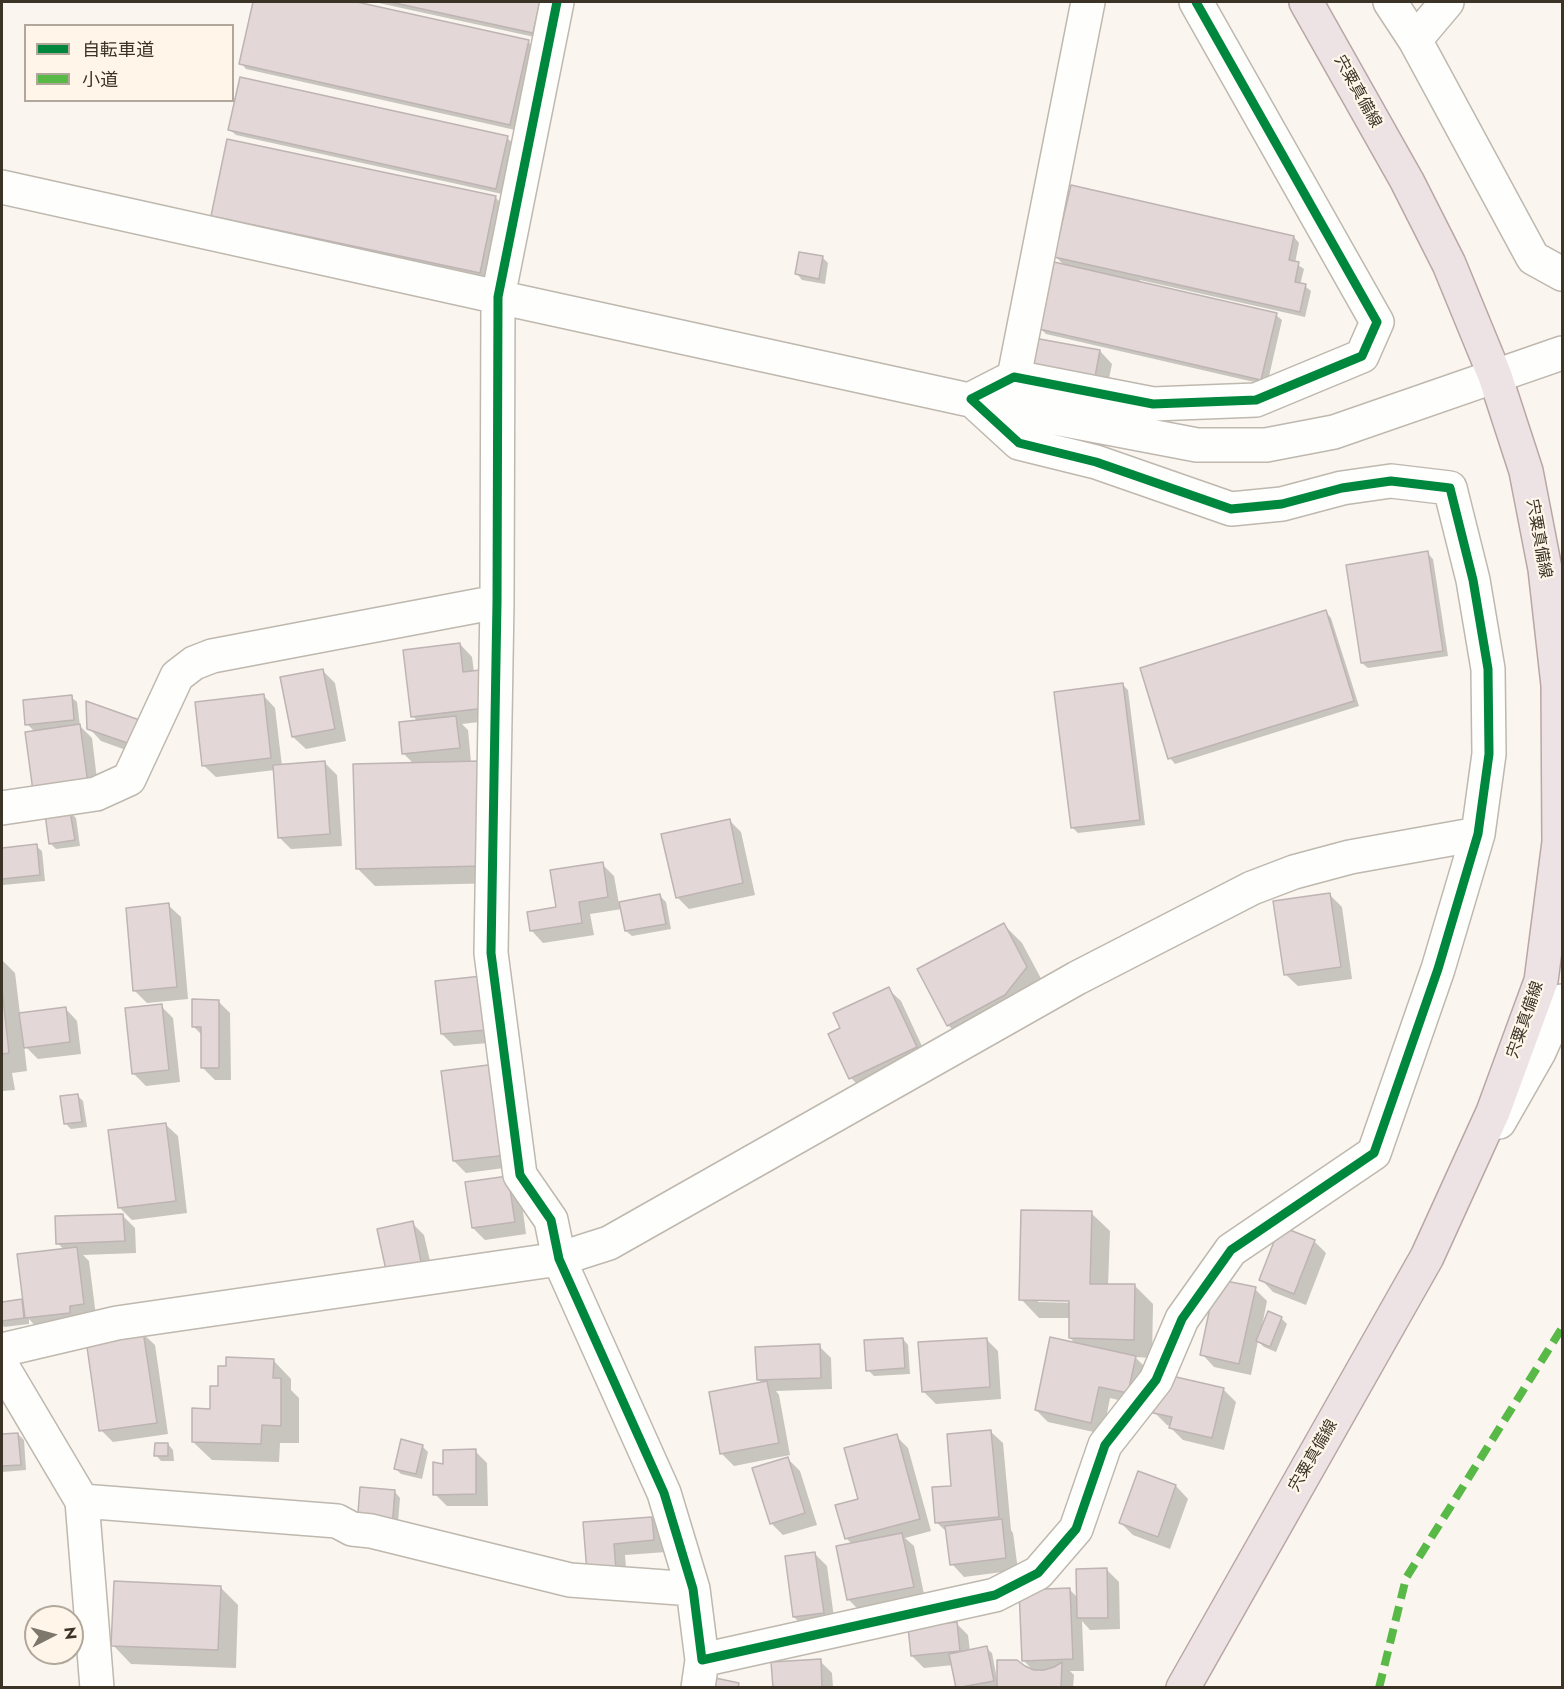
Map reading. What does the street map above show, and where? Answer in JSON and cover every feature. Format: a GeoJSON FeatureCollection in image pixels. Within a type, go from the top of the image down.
{"type":"FeatureCollection","features":[{"type":"Feature","properties":{"kind":"main road","name":"宍粟真備線"},"geometry":{"type":"LineString","coordinates":[[1183,1688],[1427,1257],[1493,1112],[1540,981],[1559,842],[1558,685],[1545,568],[1526,471],[1495,376],[1449,264],[1306,2]]}},
{"type":"Feature","properties":{"kind":"street"},"geometry":{"type":"LineString","coordinates":[[557,2],[498,297],[497,602],[491,953],[520,1175],[551,1220],[559,1259],[664,1493],[693,1589],[700,1674],[995,1595],[1038,1573],[1076,1529],[1105,1445],[1156,1380],[1182,1319],[1230,1250],[1374,1153],[1438,969],[1478,834],[1489,753],[1488,669],[1473,580],[1450,488],[1391,481],[1342,488],[1282,504],[1232,509],[1096,462],[1019,443],[971,399]]}},
{"type":"Feature","properties":{"kind":"street"},"geometry":{"type":"LineString","coordinates":[[1014,377],[1088,2]]}},
{"type":"Feature","properties":{"kind":"street"},"geometry":{"type":"LineString","coordinates":[[971,399],[1014,377],[1153,404],[1256,400],[1362,356],[1377,322],[1196,2]]}},
{"type":"Feature","properties":{"kind":"street"},"geometry":{"type":"LineString","coordinates":[[1390,2],[1415,40],[1533,258],[1563,273]]}},
{"type":"Feature","properties":{"kind":"street"},"geometry":{"type":"LineString","coordinates":[[1415,40],[1447,2]]}},
{"type":"Feature","properties":{"kind":"street"},"geometry":{"type":"LineString","coordinates":[[2,187],[1029,413],[1197,445],[1266,445],[1334,432],[1563,353]]}},
{"type":"Feature","properties":{"kind":"street"},"geometry":{"type":"LineString","coordinates":[[2,808],[96,794],[129,779],[177,676],[194,663],[212,656],[497,602]]}},
{"type":"Feature","properties":{"kind":"street"},"geometry":{"type":"LineString","coordinates":[[2,1350],[117,1323],[559,1259],[609,1243],[1077,978],[1252,888],[1294,872],[1350,857],[1478,834]]}},
{"type":"Feature","properties":{"kind":"street"},"geometry":{"type":"LineString","coordinates":[[1453,1201],[1539,1052],[1563,1001]]}},
{"type":"Feature","properties":{"kind":"street"},"geometry":{"type":"LineString","coordinates":[[2,1366],[82,1501],[97,1688]]}},
{"type":"Feature","properties":{"kind":"street"},"geometry":{"type":"LineString","coordinates":[[82,1501],[337,1521],[352,1529],[371,1531],[570,1580],[693,1589]]}},
{"type":"Feature","properties":{"kind":"building"},"geometry":{"type":"Polygon","coordinates":[[[253,2],[357,2],[529,40],[510,125],[239,64],[253,2]]]}},
{"type":"Feature","properties":{"kind":"building"},"geometry":{"type":"Polygon","coordinates":[[[390,2],[540,2],[533,33],[390,2]]]}},
{"type":"Feature","properties":{"kind":"building"},"geometry":{"type":"Polygon","coordinates":[[[240,77],[508,136],[496,189],[228,130],[240,77]]]}},
{"type":"Feature","properties":{"kind":"building"},"geometry":{"type":"Polygon","coordinates":[[[227,139],[496,196],[480,273],[211,216],[227,139]]]}},
{"type":"Feature","properties":{"kind":"building"},"geometry":{"type":"Polygon","coordinates":[[[1071,185],[1294,236],[1289,260],[1299,262],[1295,282],[1306,284],[1300,312],[1054,257],[1071,185]]]}},
{"type":"Feature","properties":{"kind":"building"},"geometry":{"type":"Polygon","coordinates":[[[799,252],[823,256],[819,279],[795,274],[799,252]]]}},
{"type":"Feature","properties":{"kind":"building"},"geometry":{"type":"Polygon","coordinates":[[[1054,262],[1277,313],[1261,380],[1039,329],[1054,262]]]}},
{"type":"Feature","properties":{"kind":"building"},"geometry":{"type":"Polygon","coordinates":[[[1034,338],[1100,350],[1095,377],[1029,365],[1034,338]]]}},
{"type":"Feature","properties":{"kind":"building"},"geometry":{"type":"Polygon","coordinates":[[[1428,551],[1443,651],[1361,663],[1346,565],[1428,551]]]}},
{"type":"Feature","properties":{"kind":"building"},"geometry":{"type":"Polygon","coordinates":[[[1326,610],[1354,701],[1168,759],[1140,668],[1326,610]]]}},
{"type":"Feature","properties":{"kind":"building"},"geometry":{"type":"Polygon","coordinates":[[[460,643],[463,672],[480,670],[485,708],[411,717],[403,650],[460,643]]]}},
{"type":"Feature","properties":{"kind":"building"},"geometry":{"type":"Polygon","coordinates":[[[323,669],[335,729],[292,737],[280,677],[323,669]]]}},
{"type":"Feature","properties":{"kind":"building"},"geometry":{"type":"Polygon","coordinates":[[[1123,683],[1140,820],[1071,828],[1054,692],[1123,683]]]}},
{"type":"Feature","properties":{"kind":"building"},"geometry":{"type":"Polygon","coordinates":[[[264,694],[271,758],[202,766],[195,702],[264,694]]]}},
{"type":"Feature","properties":{"kind":"building"},"geometry":{"type":"Polygon","coordinates":[[[72,695],[74,720],[25,725],[23,700],[72,695]]]}},
{"type":"Feature","properties":{"kind":"building"},"geometry":{"type":"Polygon","coordinates":[[[86,701],[145,722],[136,746],[87,729],[86,701]]]}},
{"type":"Feature","properties":{"kind":"building"},"geometry":{"type":"Polygon","coordinates":[[[456,716],[460,748],[402,754],[399,722],[456,716]]]}},
{"type":"Feature","properties":{"kind":"building"},"geometry":{"type":"Polygon","coordinates":[[[80,724],[88,784],[33,791],[25,732],[80,724]]]}},
{"type":"Feature","properties":{"kind":"building"},"geometry":{"type":"Polygon","coordinates":[[[325,761],[330,834],[278,838],[273,765],[325,761]]]}},
{"type":"Feature","properties":{"kind":"building"},"geometry":{"type":"Polygon","coordinates":[[[480,761],[482,866],[356,869],[353,764],[480,761]]]}},
{"type":"Feature","properties":{"kind":"building"},"geometry":{"type":"Polygon","coordinates":[[[70,811],[75,840],[49,844],[45,814],[70,811]]]}},
{"type":"Feature","properties":{"kind":"building"},"geometry":{"type":"Polygon","coordinates":[[[730,819],[743,883],[676,898],[661,834],[730,819]]]}},
{"type":"Feature","properties":{"kind":"building"},"geometry":{"type":"Polygon","coordinates":[[[37,844],[40,875],[2,879],[2,848],[37,844]]]}},
{"type":"Feature","properties":{"kind":"building"},"geometry":{"type":"Polygon","coordinates":[[[603,862],[608,897],[579,902],[582,923],[530,931],[527,912],[556,907],[550,870],[603,862]]]}},
{"type":"Feature","properties":{"kind":"building"},"geometry":{"type":"Polygon","coordinates":[[[1330,893],[1341,967],[1284,975],[1273,901],[1330,893]]]}},
{"type":"Feature","properties":{"kind":"building"},"geometry":{"type":"Polygon","coordinates":[[[660,894],[666,924],[625,931],[619,902],[660,894]]]}},
{"type":"Feature","properties":{"kind":"building"},"geometry":{"type":"Polygon","coordinates":[[[169,903],[177,987],[133,991],[126,908],[169,903]]]}},
{"type":"Feature","properties":{"kind":"building"},"geometry":{"type":"Polygon","coordinates":[[[1004,923],[1027,967],[1005,995],[947,1026],[917,969],[1004,923]]]}},
{"type":"Feature","properties":{"kind":"building"},"geometry":{"type":"Polygon","coordinates":[[[482,976],[487,1030],[441,1034],[435,981],[482,976]]]}},
{"type":"Feature","properties":{"kind":"building"},"geometry":{"type":"Polygon","coordinates":[[[889,987],[917,1047],[849,1079],[828,1034],[840,1028],[833,1013],[889,987]]]}},
{"type":"Feature","properties":{"kind":"building"},"geometry":{"type":"Polygon","coordinates":[[[2,989],[9,1053],[2,1054],[2,989]]]}},
{"type":"Feature","properties":{"kind":"building"},"geometry":{"type":"Polygon","coordinates":[[[192,999],[219,1000],[219,1068],[201,1068],[201,1027],[192,1027],[192,999]]]}},
{"type":"Feature","properties":{"kind":"building"},"geometry":{"type":"Polygon","coordinates":[[[162,1004],[169,1070],[132,1074],[125,1008],[162,1004]]]}},
{"type":"Feature","properties":{"kind":"building"},"geometry":{"type":"Polygon","coordinates":[[[66,1007],[70,1042],[24,1048],[19,1013],[66,1007]]]}},
{"type":"Feature","properties":{"kind":"building"},"geometry":{"type":"Polygon","coordinates":[[[496,1064],[508,1155],[453,1161],[441,1071],[496,1064]]]}},
{"type":"Feature","properties":{"kind":"building"},"geometry":{"type":"Polygon","coordinates":[[[78,1094],[82,1122],[64,1124],[60,1096],[78,1094]]]}},
{"type":"Feature","properties":{"kind":"building"},"geometry":{"type":"Polygon","coordinates":[[[166,1123],[176,1201],[118,1208],[108,1130],[166,1123]]]}},
{"type":"Feature","properties":{"kind":"building"},"geometry":{"type":"Polygon","coordinates":[[[508,1176],[515,1222],[472,1228],[465,1182],[508,1176]]]}},
{"type":"Feature","properties":{"kind":"building"},"geometry":{"type":"Polygon","coordinates":[[[1021,1210],[1092,1211],[1090,1284],[1135,1284],[1134,1340],[1069,1338],[1069,1301],[1019,1300],[1021,1210]]]}},
{"type":"Feature","properties":{"kind":"building"},"geometry":{"type":"Polygon","coordinates":[[[123,1214],[125,1241],[56,1244],[55,1216],[123,1214]]]}},
{"type":"Feature","properties":{"kind":"building"},"geometry":{"type":"Polygon","coordinates":[[[413,1221],[421,1262],[386,1270],[377,1229],[413,1221]]]}},
{"type":"Feature","properties":{"kind":"building"},"geometry":{"type":"Polygon","coordinates":[[[1280,1226],[1315,1240],[1294,1294],[1259,1280],[1280,1226]]]}},
{"type":"Feature","properties":{"kind":"building"},"geometry":{"type":"Polygon","coordinates":[[[77,1247],[84,1304],[70,1306],[70,1313],[25,1318],[17,1254],[77,1247]]]}},
{"type":"Feature","properties":{"kind":"building"},"geometry":{"type":"Polygon","coordinates":[[[1216,1279],[1256,1287],[1239,1364],[1200,1355],[1216,1279]]]}},
{"type":"Feature","properties":{"kind":"building"},"geometry":{"type":"Polygon","coordinates":[[[22,1299],[24,1318],[2,1321],[2,1302],[22,1299]]]}},
{"type":"Feature","properties":{"kind":"building"},"geometry":{"type":"Polygon","coordinates":[[[1268,1311],[1282,1317],[1270,1347],[1256,1341],[1268,1311]]]}},
{"type":"Feature","properties":{"kind":"building"},"geometry":{"type":"Polygon","coordinates":[[[143,1331],[157,1423],[99,1431],[86,1340],[143,1331]]]}},
{"type":"Feature","properties":{"kind":"building"},"geometry":{"type":"Polygon","coordinates":[[[1050,1337],[1136,1356],[1128,1393],[1099,1387],[1091,1423],[1035,1410],[1050,1337]]]}},
{"type":"Feature","properties":{"kind":"building"},"geometry":{"type":"Polygon","coordinates":[[[903,1338],[905,1368],[866,1371],[864,1340],[903,1338]]]}},
{"type":"Feature","properties":{"kind":"building"},"geometry":{"type":"Polygon","coordinates":[[[987,1338],[990,1387],[922,1392],[918,1342],[987,1338]]]}},
{"type":"Feature","properties":{"kind":"building"},"geometry":{"type":"Polygon","coordinates":[[[820,1344],[821,1378],[757,1380],[755,1347],[820,1344]]]}},
{"type":"Feature","properties":{"kind":"building"},"geometry":{"type":"Polygon","coordinates":[[[226,1357],[274,1359],[273,1378],[281,1378],[281,1426],[262,1425],[261,1444],[192,1442],[192,1408],[210,1409],[210,1386],[218,1386],[218,1366],[226,1366],[226,1357]]]}},
{"type":"Feature","properties":{"kind":"building"},"geometry":{"type":"Polygon","coordinates":[[[1163,1374],[1224,1388],[1212,1438],[1169,1428],[1172,1417],[1153,1413],[1163,1374]]]}},
{"type":"Feature","properties":{"kind":"building"},"geometry":{"type":"Polygon","coordinates":[[[767,1381],[779,1443],[720,1454],[709,1392],[767,1381]]]}},
{"type":"Feature","properties":{"kind":"building"},"geometry":{"type":"Polygon","coordinates":[[[991,1430],[999,1517],[935,1523],[932,1487],[951,1486],[947,1434],[991,1430]]]}},
{"type":"Feature","properties":{"kind":"building"},"geometry":{"type":"Polygon","coordinates":[[[18,1433],[21,1465],[2,1466],[2,1434],[18,1433]]]}},
{"type":"Feature","properties":{"kind":"building"},"geometry":{"type":"Polygon","coordinates":[[[897,1434],[920,1519],[845,1539],[835,1505],[858,1499],[844,1448],[897,1434]]]}},
{"type":"Feature","properties":{"kind":"building"},"geometry":{"type":"Polygon","coordinates":[[[401,1439],[423,1445],[416,1474],[394,1469],[401,1439]]]}},
{"type":"Feature","properties":{"kind":"building"},"geometry":{"type":"Polygon","coordinates":[[[155,1443],[168,1443],[168,1456],[154,1456],[155,1443]]]}},
{"type":"Feature","properties":{"kind":"building"},"geometry":{"type":"Polygon","coordinates":[[[476,1449],[476,1494],[433,1495],[433,1462],[443,1464],[443,1450],[476,1449]]]}},
{"type":"Feature","properties":{"kind":"building"},"geometry":{"type":"Polygon","coordinates":[[[788,1457],[805,1513],[770,1524],[752,1468],[788,1457]]]}},
{"type":"Feature","properties":{"kind":"building"},"geometry":{"type":"Polygon","coordinates":[[[1138,1471],[1176,1485],[1158,1537],[1119,1523],[1138,1471]]]}},
{"type":"Feature","properties":{"kind":"building"},"geometry":{"type":"Polygon","coordinates":[[[360,1487],[395,1490],[392,1529],[357,1526],[360,1487]]]}},
{"type":"Feature","properties":{"kind":"building"},"geometry":{"type":"Polygon","coordinates":[[[652,1517],[654,1540],[614,1544],[616,1570],[587,1572],[583,1522],[652,1517]]]}},
{"type":"Feature","properties":{"kind":"building"},"geometry":{"type":"Polygon","coordinates":[[[1002,1519],[1006,1558],[950,1565],[945,1526],[1002,1519]]]}},
{"type":"Feature","properties":{"kind":"building"},"geometry":{"type":"Polygon","coordinates":[[[902,1533],[914,1587],[847,1600],[836,1546],[902,1533]]]}},
{"type":"Feature","properties":{"kind":"building"},"geometry":{"type":"Polygon","coordinates":[[[815,1552],[824,1613],[793,1617],[785,1556],[815,1552]]]}},
{"type":"Feature","properties":{"kind":"building"},"geometry":{"type":"Polygon","coordinates":[[[1107,1568],[1108,1618],[1077,1618],[1076,1569],[1107,1568]]]}},
{"type":"Feature","properties":{"kind":"building"},"geometry":{"type":"Polygon","coordinates":[[[114,1581],[221,1586],[218,1650],[111,1646],[114,1581]]]}},
{"type":"Feature","properties":{"kind":"building"},"geometry":{"type":"Polygon","coordinates":[[[1070,1588],[1073,1659],[1022,1661],[1019,1590],[1070,1588]]]}},
{"type":"Feature","properties":{"kind":"building"},"geometry":{"type":"Polygon","coordinates":[[[957,1622],[960,1651],[911,1656],[908,1627],[957,1622]]]}},
{"type":"Feature","properties":{"kind":"building"},"geometry":{"type":"Polygon","coordinates":[[[987,1646],[994,1681],[956,1688],[949,1654],[987,1646]]]}},
{"type":"Feature","properties":{"kind":"building"},"geometry":{"type":"Polygon","coordinates":[[[821,1659],[822,1688],[773,1688],[771,1662],[821,1659]]]}},
{"type":"Feature","properties":{"kind":"building"},"geometry":{"type":"Polygon","coordinates":[[[997,1660],[1017,1660],[1034,1670],[1044,1670],[1062,1662],[1061,1688],[997,1688],[997,1660]]]}},
{"type":"Feature","properties":{"kind":"building"},"geometry":{"type":"Polygon","coordinates":[[[706,1676],[739,1683],[738,1688],[704,1688],[706,1676]]]}},
{"type":"Feature","properties":{"kind":"marked path"},"geometry":{"type":"LineString","coordinates":[[1379,1688],[1406,1578],[1562,1328]]}},
{"type":"Feature","properties":{"kind":"cycle path"},"geometry":{"type":"LineString","coordinates":[[557,2],[498,297],[497,602],[491,953],[520,1175],[551,1220],[559,1259],[664,1493],[693,1589],[702,1660],[995,1595],[1038,1573],[1076,1529],[1105,1445],[1156,1380],[1182,1319],[1231,1250],[1374,1153],[1438,969],[1478,834],[1489,754],[1488,669],[1473,580],[1450,488],[1391,481],[1342,488],[1282,504],[1231,509],[1096,462],[1019,443],[971,399],[1014,377],[1153,404],[1256,400],[1362,356],[1377,322],[1196,2]]}}]}
